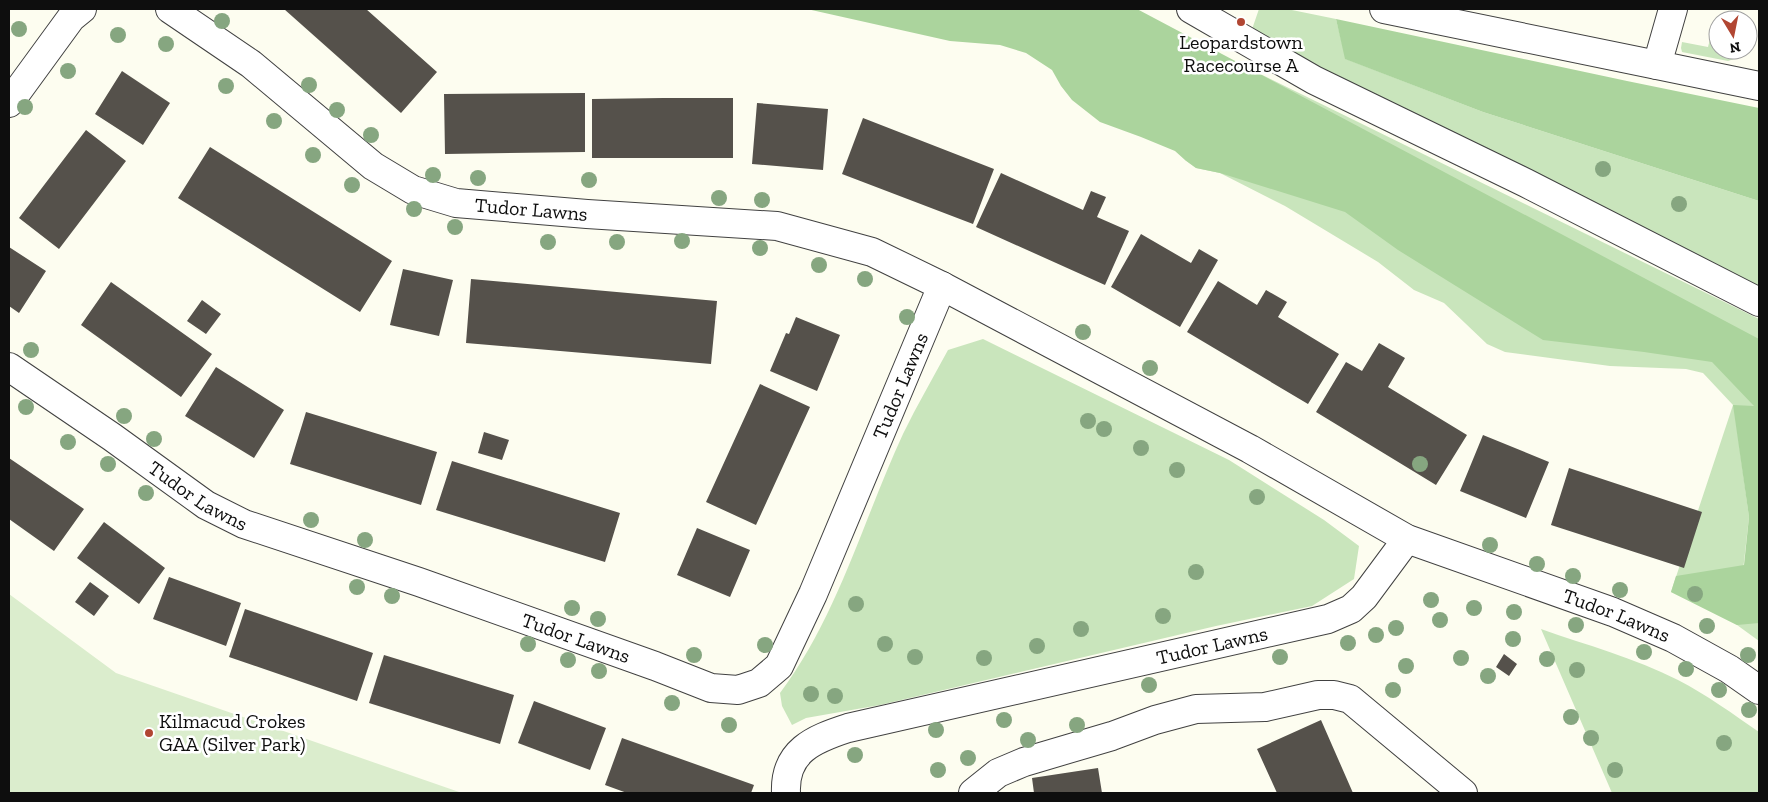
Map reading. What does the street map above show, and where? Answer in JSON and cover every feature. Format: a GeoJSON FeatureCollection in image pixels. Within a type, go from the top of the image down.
{"type":"FeatureCollection","features":[{"type":"Feature","properties":{"kind":"street"},"geometry":{"type":"LineString","coordinates":[[9,102],[71,18],[82,9]]}},
{"type":"Feature","properties":{"kind":"street","name":"Tudor Lawns"},"geometry":{"type":"LineString","coordinates":[[170,9],[251,64],[373,166],[413,190],[456,204],[777,226],[872,252],[942,286],[1250,449],[1407,539],[1613,612],[1673,638],[1730,669],[1759,690]]}},
{"type":"Feature","properties":{"kind":"street"},"geometry":{"type":"LineString","coordinates":[[1191,9],[1314,80],[1526,183],[1759,302]]}},
{"type":"Feature","properties":{"kind":"street"},"geometry":{"type":"LineString","coordinates":[[1384,9],[1759,86]]}},
{"type":"Feature","properties":{"kind":"street"},"geometry":{"type":"LineString","coordinates":[[1657,65],[1673,9]]}},
{"type":"Feature","properties":{"kind":"street","name":"Tudor Lawns"},"geometry":{"type":"LineString","coordinates":[[9,367],[112,437],[206,505],[244,524],[419,582],[655,666],[710,688],[738,690],[760,683],[779,666],[813,594],[942,286]]}},
{"type":"Feature","properties":{"kind":"street","name":"Tudor Lawns"},"geometry":{"type":"LineString","coordinates":[[786,793],[789,768],[792,763],[799,752],[822,736],[848,728],[1328,619],[1351,609],[1364,597],[1407,539]]}},
{"type":"Feature","properties":{"kind":"street"},"geometry":{"type":"LineString","coordinates":[[973,793],[998,773],[1024,762],[1112,736],[1155,720],[1196,709],[1247,709],[1265,707],[1318,695],[1334,695],[1350,699],[1463,793]]}},
{"type":"Feature","properties":{"kind":"green space"},"geometry":{"type":"Polygon","coordinates":[[[807,9],[1137,9],[1759,339],[1759,623],[1737,625],[1671,592],[1676,576],[1744,565],[1749,517],[1733,405],[1754,406],[1712,362],[1543,340],[1398,250],[1345,212],[1220,173],[1196,168],[1175,151],[1100,122],[1072,100],[1052,70],[1026,53],[1000,45],[950,41],[807,9]]]}},
{"type":"Feature","properties":{"kind":"green space"},"geometry":{"type":"Polygon","coordinates":[[[1259,9],[1287,9],[1336,19],[1346,59],[1483,112],[1759,201],[1759,288],[1250,35],[1259,9]]]}},
{"type":"Feature","properties":{"kind":"green space"},"geometry":{"type":"Polygon","coordinates":[[[1336,19],[1759,108],[1759,201],[1483,112],[1345,59],[1336,19]]]}},
{"type":"Feature","properties":{"kind":"green space"},"geometry":{"type":"Polygon","coordinates":[[[1682,42],[1708,47],[1708,57],[1682,52],[1682,42]]]}},
{"type":"Feature","properties":{"kind":"green space"},"geometry":{"type":"Polygon","coordinates":[[[1242,65],[1759,319],[1759,412],[1734,406],[1749,517],[1737,624],[1759,619],[1759,641],[1737,625],[1671,592],[1733,405],[1703,373],[1686,369],[1610,366],[1505,352],[1487,344],[1444,303],[1414,290],[1378,262],[1285,206],[1220,173],[1196,168],[1185,160],[1242,65]]]}},
{"type":"Feature","properties":{"kind":"green space"},"geometry":{"type":"Polygon","coordinates":[[[983,339],[1229,460],[1324,520],[1359,546],[1354,579],[1312,606],[1216,626],[880,705],[806,718],[792,725],[782,706],[780,693],[818,632],[834,600],[903,434],[948,350],[983,339]]]}},
{"type":"Feature","properties":{"kind":"green space","name":"Kilmacud Crokes GAA (Silver Park)"},"geometry":{"type":"Polygon","coordinates":[[[9,594],[116,673],[462,793],[9,793],[9,594]]]}},
{"type":"Feature","properties":{"kind":"green space"},"geometry":{"type":"Polygon","coordinates":[[[1541,629],[1628,658],[1662,672],[1699,692],[1759,732],[1759,793],[1612,793],[1541,629]]]}},
{"type":"Feature","properties":{"kind":"building"},"geometry":{"type":"Polygon","coordinates":[[[284,9],[366,9],[437,72],[401,113],[284,9]]]}},
{"type":"Feature","properties":{"kind":"building"},"geometry":{"type":"Polygon","coordinates":[[[122,71],[170,103],[143,145],[95,114],[122,71]]]}},
{"type":"Feature","properties":{"kind":"building"},"geometry":{"type":"Polygon","coordinates":[[[585,93],[585,152],[445,154],[444,94],[585,93]]]}},
{"type":"Feature","properties":{"kind":"building"},"geometry":{"type":"Polygon","coordinates":[[[733,98],[733,158],[592,158],[592,99],[733,98]]]}},
{"type":"Feature","properties":{"kind":"building"},"geometry":{"type":"Polygon","coordinates":[[[757,103],[828,109],[823,170],[752,164],[757,103]]]}},
{"type":"Feature","properties":{"kind":"building"},"geometry":{"type":"Polygon","coordinates":[[[863,118],[994,169],[973,224],[842,174],[863,118]]]}},
{"type":"Feature","properties":{"kind":"building"},"geometry":{"type":"Polygon","coordinates":[[[86,130],[126,161],[59,249],[19,218],[86,130]]]}},
{"type":"Feature","properties":{"kind":"building"},"geometry":{"type":"Polygon","coordinates":[[[210,147],[392,261],[360,312],[178,198],[210,147]]]}},
{"type":"Feature","properties":{"kind":"building"},"geometry":{"type":"Polygon","coordinates":[[[1001,173],[1083,210],[1091,191],[1106,197],[1097,217],[1129,231],[1105,285],[976,227],[1001,173]]]}},
{"type":"Feature","properties":{"kind":"building"},"geometry":{"type":"Polygon","coordinates":[[[1141,234],[1191,263],[1199,249],[1218,260],[1180,327],[1111,287],[1141,234]]]}},
{"type":"Feature","properties":{"kind":"building"},"geometry":{"type":"Polygon","coordinates":[[[9,247],[46,271],[19,313],[9,306],[9,247]]]}},
{"type":"Feature","properties":{"kind":"building"},"geometry":{"type":"Polygon","coordinates":[[[403,269],[453,280],[439,336],[390,325],[403,269]]]}},
{"type":"Feature","properties":{"kind":"building"},"geometry":{"type":"Polygon","coordinates":[[[471,279],[717,301],[711,364],[466,343],[471,279]]]}},
{"type":"Feature","properties":{"kind":"building"},"geometry":{"type":"Polygon","coordinates":[[[1218,281],[1257,305],[1266,290],[1287,302],[1278,317],[1339,354],[1308,404],[1187,332],[1218,281]]]}},
{"type":"Feature","properties":{"kind":"building"},"geometry":{"type":"Polygon","coordinates":[[[111,282],[212,354],[181,397],[81,325],[111,282]]]}},
{"type":"Feature","properties":{"kind":"building"},"geometry":{"type":"Polygon","coordinates":[[[202,300],[221,314],[206,334],[187,321],[202,300]]]}},
{"type":"Feature","properties":{"kind":"building"},"geometry":{"type":"Polygon","coordinates":[[[796,317],[840,335],[817,391],[770,371],[786,333],[789,334],[796,317]]]}},
{"type":"Feature","properties":{"kind":"building"},"geometry":{"type":"Polygon","coordinates":[[[1379,343],[1405,358],[1388,387],[1467,435],[1436,485],[1316,412],[1346,362],[1362,371],[1379,343]]]}},
{"type":"Feature","properties":{"kind":"building"},"geometry":{"type":"Polygon","coordinates":[[[216,367],[284,410],[254,458],[185,416],[216,367]]]}},
{"type":"Feature","properties":{"kind":"building"},"geometry":{"type":"Polygon","coordinates":[[[760,384],[810,407],[756,525],[706,502],[760,384]]]}},
{"type":"Feature","properties":{"kind":"building"},"geometry":{"type":"Polygon","coordinates":[[[306,412],[437,452],[421,505],[290,464],[306,412]]]}},
{"type":"Feature","properties":{"kind":"building"},"geometry":{"type":"Polygon","coordinates":[[[484,432],[509,440],[502,460],[478,453],[484,432]]]}},
{"type":"Feature","properties":{"kind":"building"},"geometry":{"type":"Polygon","coordinates":[[[1483,435],[1549,462],[1526,518],[1460,491],[1483,435]]]}},
{"type":"Feature","properties":{"kind":"building"},"geometry":{"type":"Polygon","coordinates":[[[9,458],[84,509],[54,551],[9,519],[9,458]]]}},
{"type":"Feature","properties":{"kind":"building"},"geometry":{"type":"Polygon","coordinates":[[[452,461],[620,513],[605,562],[436,510],[452,461]]]}},
{"type":"Feature","properties":{"kind":"building"},"geometry":{"type":"Polygon","coordinates":[[[1569,468],[1702,512],[1684,568],[1551,525],[1569,468]]]}},
{"type":"Feature","properties":{"kind":"building"},"geometry":{"type":"Polygon","coordinates":[[[104,522],[165,568],[139,604],[77,558],[104,522]]]}},
{"type":"Feature","properties":{"kind":"building"},"geometry":{"type":"Polygon","coordinates":[[[697,528],[750,550],[730,597],[677,575],[697,528]]]}},
{"type":"Feature","properties":{"kind":"building"},"geometry":{"type":"Polygon","coordinates":[[[169,577],[241,603],[226,646],[153,619],[169,577]]]}},
{"type":"Feature","properties":{"kind":"building"},"geometry":{"type":"Polygon","coordinates":[[[90,582],[109,596],[94,616],[75,602],[90,582]]]}},
{"type":"Feature","properties":{"kind":"building"},"geometry":{"type":"Polygon","coordinates":[[[245,609],[373,653],[357,701],[229,657],[245,609]]]}},
{"type":"Feature","properties":{"kind":"building"},"geometry":{"type":"Polygon","coordinates":[[[1504,654],[1517,664],[1509,676],[1496,667],[1504,654]]]}},
{"type":"Feature","properties":{"kind":"building"},"geometry":{"type":"Polygon","coordinates":[[[384,655],[514,695],[500,744],[369,703],[384,655]]]}},
{"type":"Feature","properties":{"kind":"building"},"geometry":{"type":"Polygon","coordinates":[[[534,701],[606,728],[590,770],[518,743],[534,701]]]}},
{"type":"Feature","properties":{"kind":"building"},"geometry":{"type":"Polygon","coordinates":[[[1321,720],[1353,793],[1277,793],[1257,749],[1321,720]]]}},
{"type":"Feature","properties":{"kind":"building"},"geometry":{"type":"Polygon","coordinates":[[[622,738],[754,785],[751,793],[627,793],[605,785],[622,738]]]}},
{"type":"Feature","properties":{"kind":"building"},"geometry":{"type":"Polygon","coordinates":[[[1098,768],[1102,793],[1034,793],[1032,778],[1098,768]]]}},
{"type":"Feature","properties":{"kind":"place","name":"Leopardstown Racecourse A"},"geometry":{"type":"Point","coordinates":[1241,22]}},
{"type":"Feature","properties":{"kind":"place","name":"Kilmacud Crokes GAA (Silver Park)"},"geometry":{"type":"Point","coordinates":[149,733]}}]}
